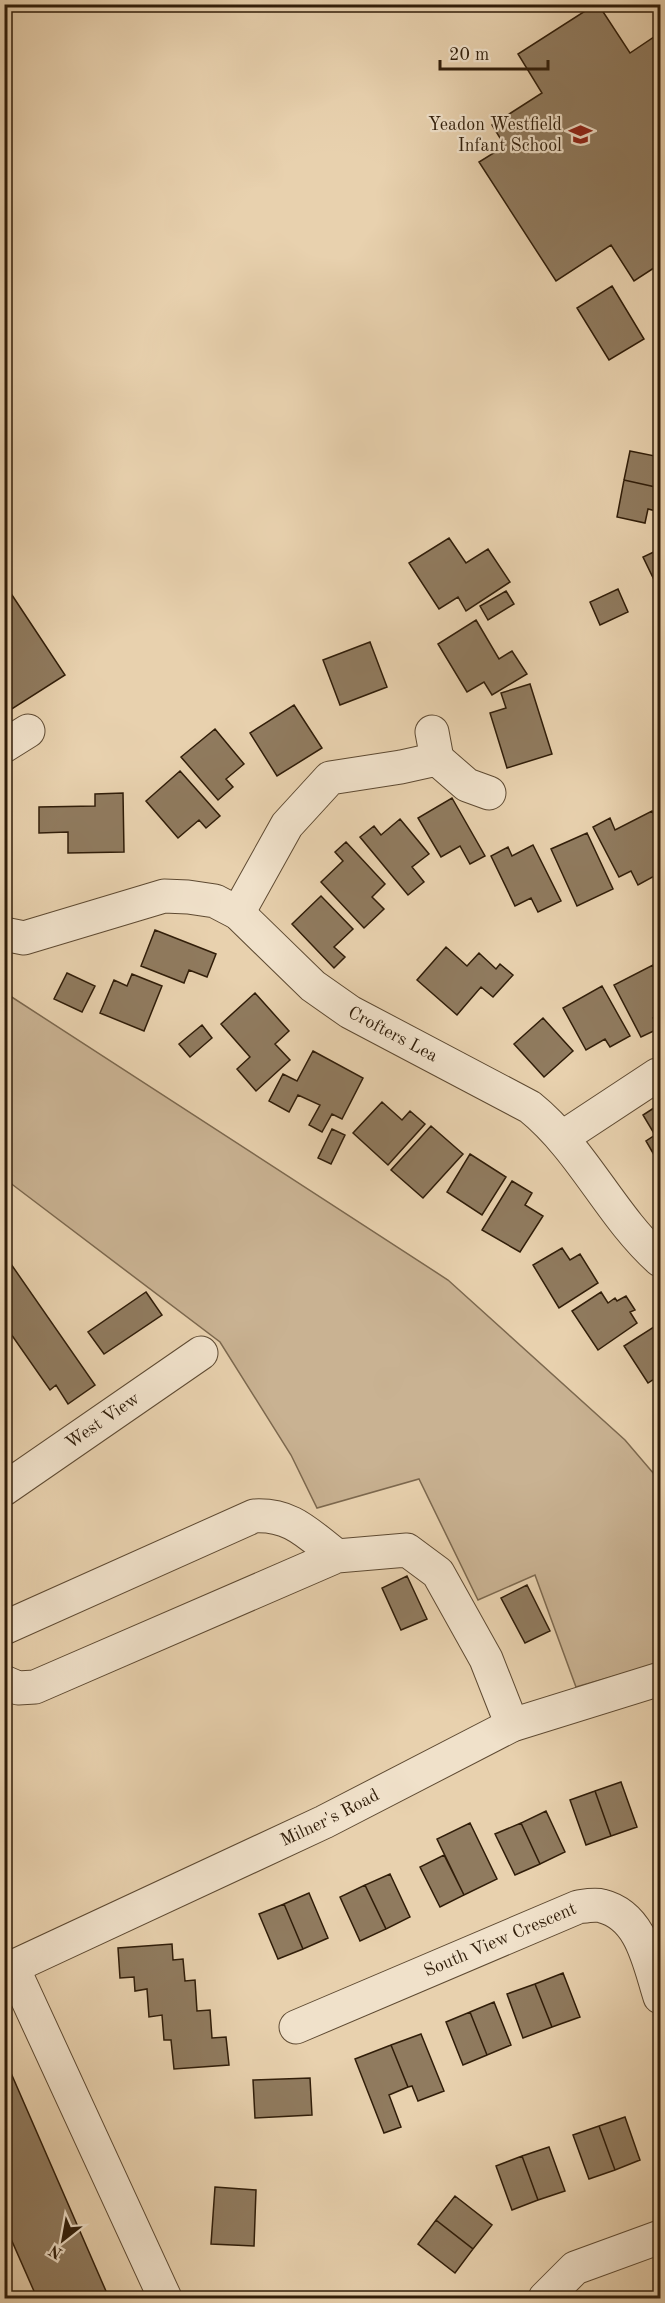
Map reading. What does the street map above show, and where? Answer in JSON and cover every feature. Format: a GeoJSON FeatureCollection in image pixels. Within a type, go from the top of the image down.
{"type":"FeatureCollection","features":[{"type":"Feature","properties":{"kind":"street"},"geometry":{"type":"LineString","coordinates":[[238,913],[287,825],[330,778],[401,767],[435,746],[467,785],[489,793]]}},
{"type":"Feature","properties":{"kind":"street","name":"Crofters Lea"},"geometry":{"type":"LineString","coordinates":[[4,934],[24,938],[164,896],[188,897],[215,902],[238,913],[313,986],[350,1012],[530,1107],[563,1137],[642,1241],[660,1260]]}},
{"type":"Feature","properties":{"kind":"street"},"geometry":{"type":"LineString","coordinates":[[563,1137],[657,1076]]}},
{"type":"Feature","properties":{"kind":"street","name":"West View"},"geometry":{"type":"LineString","coordinates":[[4,1489],[201,1353]]}},
{"type":"Feature","properties":{"kind":"street"},"geometry":{"type":"LineString","coordinates":[[4,1628],[254,1516],[271,1515],[288,1520],[337,1556]]}},
{"type":"Feature","properties":{"kind":"street"},"geometry":{"type":"LineString","coordinates":[[4,1682],[18,1688],[35,1687],[337,1556],[407,1550],[438,1573],[486,1659],[512,1725]]}},
{"type":"Feature","properties":{"kind":"street","name":"Milner's Road"},"geometry":{"type":"LineString","coordinates":[[8,1969],[193,1868],[324,1822],[512,1725],[660,1679]]}},
{"type":"Feature","properties":{"kind":"street","name":"South View Crescent"},"geometry":{"type":"LineString","coordinates":[[296,2027],[578,1907],[600,1905],[622,1915],[638,1931],[660,1997]]}},
{"type":"Feature","properties":{"kind":"street"},"geometry":{"type":"LineString","coordinates":[[8,1969],[165,2298]]}},
{"type":"Feature","properties":{"kind":"street"},"geometry":{"type":"LineString","coordinates":[[545,2298],[574,2268],[660,2237]]}},
{"type":"Feature","properties":{"kind":"shaded area"},"geometry":{"type":"Polygon","coordinates":[[[4,992],[448,1280],[625,1440],[660,1481],[660,1663],[576,1687],[535,1575],[478,1600],[419,1479],[317,1508],[291,1455],[220,1342],[5,1179],[4,992]]]}},
{"type":"Feature","properties":{"kind":"building","name":"Yeadon Westfield Infant School"},"geometry":{"type":"Polygon","coordinates":[[[596,4],[630,53],[660,33],[660,264],[634,281],[611,245],[556,281],[479,162],[505,146],[492,125],[542,93],[518,54],[596,4]]]}},
{"type":"Feature","properties":{"kind":"building"},"geometry":{"type":"Polygon","coordinates":[[[612,286],[644,339],[609,360],[577,308],[612,286]]]}},
{"type":"Feature","properties":{"kind":"building"},"geometry":{"type":"Polygon","coordinates":[[[630,451],[660,457],[660,488],[624,480],[630,451]]]}},
{"type":"Feature","properties":{"kind":"building"},"geometry":{"type":"Polygon","coordinates":[[[624,480],[660,488],[660,512],[648,509],[645,523],[617,517],[624,480]]]}},
{"type":"Feature","properties":{"kind":"building"},"geometry":{"type":"Polygon","coordinates":[[[449,538],[466,563],[488,549],[510,582],[466,611],[458,597],[439,609],[409,563],[449,538]]]}},
{"type":"Feature","properties":{"kind":"building"},"geometry":{"type":"Polygon","coordinates":[[[660,549],[660,587],[658,588],[643,557],[660,549]]]}},
{"type":"Feature","properties":{"kind":"building"},"geometry":{"type":"Polygon","coordinates":[[[4,583],[65,675],[4,714],[4,583]]]}},
{"type":"Feature","properties":{"kind":"building"},"geometry":{"type":"Polygon","coordinates":[[[618,589],[628,612],[600,625],[590,602],[618,589]]]}},
{"type":"Feature","properties":{"kind":"building"},"geometry":{"type":"Polygon","coordinates":[[[506,591],[514,604],[488,620],[480,606],[506,591]]]}},
{"type":"Feature","properties":{"kind":"building"},"geometry":{"type":"Polygon","coordinates":[[[476,620],[499,659],[512,651],[527,674],[492,695],[484,682],[467,692],[438,644],[476,620]]]}},
{"type":"Feature","properties":{"kind":"building"},"geometry":{"type":"Polygon","coordinates":[[[370,642],[387,687],[340,705],[323,660],[370,642]]]}},
{"type":"Feature","properties":{"kind":"building"},"geometry":{"type":"Polygon","coordinates":[[[530,684],[552,754],[507,768],[490,713],[506,708],[501,693],[530,684]]]}},
{"type":"Feature","properties":{"kind":"building"},"geometry":{"type":"Polygon","coordinates":[[[294,705],[322,748],[277,776],[250,733],[294,705]]]}},
{"type":"Feature","properties":{"kind":"building"},"geometry":{"type":"Polygon","coordinates":[[[215,729],[244,764],[226,779],[233,787],[218,800],[181,757],[215,729]]]}},
{"type":"Feature","properties":{"kind":"building"},"geometry":{"type":"Polygon","coordinates":[[[180,771],[220,816],[206,828],[199,820],[178,838],[146,801],[180,771]]]}},
{"type":"Feature","properties":{"kind":"building"},"geometry":{"type":"Polygon","coordinates":[[[123,793],[124,852],[68,853],[68,832],[39,833],[39,807],[95,806],[95,794],[123,793]]]}},
{"type":"Feature","properties":{"kind":"building"},"geometry":{"type":"Polygon","coordinates":[[[452,798],[485,856],[470,864],[460,846],[441,857],[418,818],[452,798]]]}},
{"type":"Feature","properties":{"kind":"building"},"geometry":{"type":"Polygon","coordinates":[[[652,811],[660,827],[660,856],[655,859],[660,873],[638,885],[631,871],[619,877],[593,827],[610,818],[615,830],[652,811]]]}},
{"type":"Feature","properties":{"kind":"building"},"geometry":{"type":"Polygon","coordinates":[[[400,819],[429,854],[412,867],[424,882],[408,895],[360,837],[374,826],[381,835],[400,819]]]}},
{"type":"Feature","properties":{"kind":"building"},"geometry":{"type":"Polygon","coordinates":[[[587,833],[613,889],[577,906],[551,849],[587,833]]]}},
{"type":"Feature","properties":{"kind":"building"},"geometry":{"type":"Polygon","coordinates":[[[346,842],[385,884],[372,897],[384,909],[364,928],[321,882],[343,861],[335,852],[346,842]]]}},
{"type":"Feature","properties":{"kind":"building"},"geometry":{"type":"Polygon","coordinates":[[[533,845],[561,901],[538,912],[531,898],[515,906],[491,856],[508,847],[512,856],[533,845]]]}},
{"type":"Feature","properties":{"kind":"building"},"geometry":{"type":"Polygon","coordinates":[[[321,896],[353,929],[334,947],[345,957],[334,968],[292,924],[321,896]]]}},
{"type":"Feature","properties":{"kind":"building"},"geometry":{"type":"Polygon","coordinates":[[[155,930],[216,954],[207,977],[189,970],[184,983],[141,966],[155,930]]]}},
{"type":"Feature","properties":{"kind":"building"},"geometry":{"type":"Polygon","coordinates":[[[446,947],[467,966],[479,953],[496,969],[500,964],[513,975],[493,997],[481,987],[457,1015],[417,980],[446,947]]]}},
{"type":"Feature","properties":{"kind":"building"},"geometry":{"type":"Polygon","coordinates":[[[653,965],[660,979],[660,1015],[653,1018],[658,1029],[641,1037],[614,985],[653,965]]]}},
{"type":"Feature","properties":{"kind":"building"},"geometry":{"type":"Polygon","coordinates":[[[67,973],[95,986],[82,1012],[54,999],[67,973]]]}},
{"type":"Feature","properties":{"kind":"building"},"geometry":{"type":"Polygon","coordinates":[[[132,974],[162,986],[144,1031],[100,1013],[114,980],[127,986],[132,974]]]}},
{"type":"Feature","properties":{"kind":"building"},"geometry":{"type":"Polygon","coordinates":[[[602,986],[630,1036],[610,1047],[605,1039],[586,1050],[563,1008],[602,986]]]}},
{"type":"Feature","properties":{"kind":"building"},"geometry":{"type":"Polygon","coordinates":[[[255,993],[289,1031],[275,1044],[290,1060],[256,1091],[237,1069],[250,1057],[221,1024],[255,993]]]}},
{"type":"Feature","properties":{"kind":"building"},"geometry":{"type":"Polygon","coordinates":[[[543,1018],[573,1051],[544,1077],[514,1044],[543,1018]]]}},
{"type":"Feature","properties":{"kind":"building"},"geometry":{"type":"Polygon","coordinates":[[[202,1025],[212,1038],[190,1057],[179,1044],[202,1025]]]}},
{"type":"Feature","properties":{"kind":"building"},"geometry":{"type":"Polygon","coordinates":[[[313,1051],[363,1078],[342,1119],[332,1114],[322,1132],[309,1125],[320,1105],[298,1095],[289,1112],[269,1101],[283,1074],[297,1081],[313,1051]]]}},
{"type":"Feature","properties":{"kind":"building"},"geometry":{"type":"Polygon","coordinates":[[[382,1102],[402,1120],[410,1111],[425,1124],[388,1165],[353,1133],[382,1102]]]}},
{"type":"Feature","properties":{"kind":"building"},"geometry":{"type":"Polygon","coordinates":[[[660,1104],[660,1159],[657,1160],[646,1141],[655,1135],[643,1115],[660,1104]]]}},
{"type":"Feature","properties":{"kind":"building"},"geometry":{"type":"Polygon","coordinates":[[[431,1126],[463,1154],[423,1198],[391,1170],[431,1126]]]}},
{"type":"Feature","properties":{"kind":"building"},"geometry":{"type":"Polygon","coordinates":[[[332,1129],[345,1135],[331,1164],[318,1158],[332,1129]]]}},
{"type":"Feature","properties":{"kind":"building"},"geometry":{"type":"Polygon","coordinates":[[[470,1154],[506,1177],[482,1215],[447,1192],[470,1154]]]}},
{"type":"Feature","properties":{"kind":"building"},"geometry":{"type":"Polygon","coordinates":[[[512,1181],[532,1193],[525,1205],[543,1216],[520,1252],[482,1230],[512,1181]]]}},
{"type":"Feature","properties":{"kind":"building"},"geometry":{"type":"Polygon","coordinates":[[[562,1248],[570,1260],[580,1254],[598,1283],[559,1308],[533,1265],[562,1248]]]}},
{"type":"Feature","properties":{"kind":"building"},"geometry":{"type":"Polygon","coordinates":[[[4,1254],[95,1385],[68,1404],[56,1385],[50,1390],[4,1324],[4,1254]]]}},
{"type":"Feature","properties":{"kind":"building"},"geometry":{"type":"Polygon","coordinates":[[[146,1292],[162,1315],[104,1354],[88,1332],[146,1292]]]}},
{"type":"Feature","properties":{"kind":"building"},"geometry":{"type":"Polygon","coordinates":[[[601,1292],[608,1303],[615,1298],[617,1301],[626,1296],[635,1310],[630,1312],[637,1323],[598,1350],[572,1311],[601,1292]]]}},
{"type":"Feature","properties":{"kind":"building"},"geometry":{"type":"Polygon","coordinates":[[[660,1323],[660,1375],[648,1383],[624,1346],[660,1323]]]}},
{"type":"Feature","properties":{"kind":"building"},"geometry":{"type":"Polygon","coordinates":[[[407,1576],[427,1619],[401,1630],[382,1588],[407,1576]]]}},
{"type":"Feature","properties":{"kind":"building"},"geometry":{"type":"Polygon","coordinates":[[[527,1585],[550,1631],[525,1643],[501,1598],[527,1585]]]}},
{"type":"Feature","properties":{"kind":"building"},"geometry":{"type":"Polygon","coordinates":[[[621,1782],[637,1827],[611,1836],[595,1791],[621,1782]]]}},
{"type":"Feature","properties":{"kind":"building"},"geometry":{"type":"Polygon","coordinates":[[[595,1791],[611,1836],[586,1845],[570,1800],[595,1791]]]}},
{"type":"Feature","properties":{"kind":"building"},"geometry":{"type":"Polygon","coordinates":[[[546,1811],[565,1852],[540,1864],[521,1823],[546,1811]]]}},
{"type":"Feature","properties":{"kind":"building"},"geometry":{"type":"Polygon","coordinates":[[[470,1823],[497,1879],[464,1895],[437,1839],[470,1823]]]}},
{"type":"Feature","properties":{"kind":"building"},"geometry":{"type":"Polygon","coordinates":[[[521,1823],[540,1864],[515,1875],[495,1834],[521,1823]]]}},
{"type":"Feature","properties":{"kind":"building"},"geometry":{"type":"Polygon","coordinates":[[[444,1855],[464,1895],[440,1907],[420,1867],[444,1855]]]}},
{"type":"Feature","properties":{"kind":"building"},"geometry":{"type":"Polygon","coordinates":[[[390,1874],[410,1917],[386,1929],[365,1885],[390,1874]]]}},
{"type":"Feature","properties":{"kind":"building"},"geometry":{"type":"Polygon","coordinates":[[[365,1885],[386,1929],[360,1941],[340,1897],[365,1885]]]}},
{"type":"Feature","properties":{"kind":"building"},"geometry":{"type":"Polygon","coordinates":[[[309,1893],[328,1938],[303,1949],[284,1904],[309,1893]]]}},
{"type":"Feature","properties":{"kind":"building"},"geometry":{"type":"Polygon","coordinates":[[[284,1904],[303,1949],[278,1959],[259,1914],[284,1904]]]}},
{"type":"Feature","properties":{"kind":"building"},"geometry":{"type":"Polygon","coordinates":[[[172,1944],[173,1960],[183,1959],[185,1981],[195,1980],[197,2011],[210,2010],[212,2038],[226,2037],[229,2065],[174,2069],[171,2040],[164,2040],[162,2015],[149,2017],[147,1989],[135,1991],[134,1977],[120,1978],[118,1948],[172,1944]]]}},
{"type":"Feature","properties":{"kind":"building"},"geometry":{"type":"Polygon","coordinates":[[[563,1973],[580,2017],[552,2027],[535,1984],[563,1973]]]}},
{"type":"Feature","properties":{"kind":"building"},"geometry":{"type":"Polygon","coordinates":[[[535,1984],[552,2027],[523,2038],[507,1994],[535,1984]]]}},
{"type":"Feature","properties":{"kind":"building"},"geometry":{"type":"Polygon","coordinates":[[[494,2002],[511,2045],[487,2055],[470,2012],[494,2002]]]}},
{"type":"Feature","properties":{"kind":"building"},"geometry":{"type":"Polygon","coordinates":[[[470,2012],[487,2055],[463,2065],[446,2022],[470,2012]]]}},
{"type":"Feature","properties":{"kind":"building"},"geometry":{"type":"Polygon","coordinates":[[[421,2034],[444,2091],[418,2101],[412,2086],[408,2087],[391,2045],[421,2034]]]}},
{"type":"Feature","properties":{"kind":"building"},"geometry":{"type":"Polygon","coordinates":[[[391,2045],[408,2087],[389,2095],[401,2127],[384,2133],[355,2059],[391,2045]]]}},
{"type":"Feature","properties":{"kind":"building"},"geometry":{"type":"Polygon","coordinates":[[[4,2057],[109,2298],[37,2298],[4,2223],[4,2057]]]}},
{"type":"Feature","properties":{"kind":"building"},"geometry":{"type":"Polygon","coordinates":[[[310,2078],[312,2115],[255,2118],[253,2080],[310,2078]]]}},
{"type":"Feature","properties":{"kind":"building"},"geometry":{"type":"Polygon","coordinates":[[[625,2117],[640,2160],[615,2170],[599,2126],[625,2117]]]}},
{"type":"Feature","properties":{"kind":"building"},"geometry":{"type":"Polygon","coordinates":[[[599,2126],[615,2170],[589,2179],[573,2135],[599,2126]]]}},
{"type":"Feature","properties":{"kind":"building"},"geometry":{"type":"Polygon","coordinates":[[[549,2147],[565,2191],[538,2200],[522,2156],[549,2147]]]}},
{"type":"Feature","properties":{"kind":"building"},"geometry":{"type":"Polygon","coordinates":[[[522,2156],[538,2200],[512,2210],[496,2166],[522,2156]]]}},
{"type":"Feature","properties":{"kind":"building"},"geometry":{"type":"Polygon","coordinates":[[[215,2187],[256,2190],[254,2246],[211,2244],[215,2187]]]}},
{"type":"Feature","properties":{"kind":"building"},"geometry":{"type":"Polygon","coordinates":[[[455,2196],[492,2225],[473,2249],[436,2220],[455,2196]]]}},
{"type":"Feature","properties":{"kind":"building"},"geometry":{"type":"Polygon","coordinates":[[[436,2220],[473,2249],[455,2273],[418,2244],[436,2220]]]}},
{"type":"Feature","properties":{"kind":"place","name":"Yeadon Westfield Infant School"},"geometry":{"type":"Point","coordinates":[580,135]}}]}
